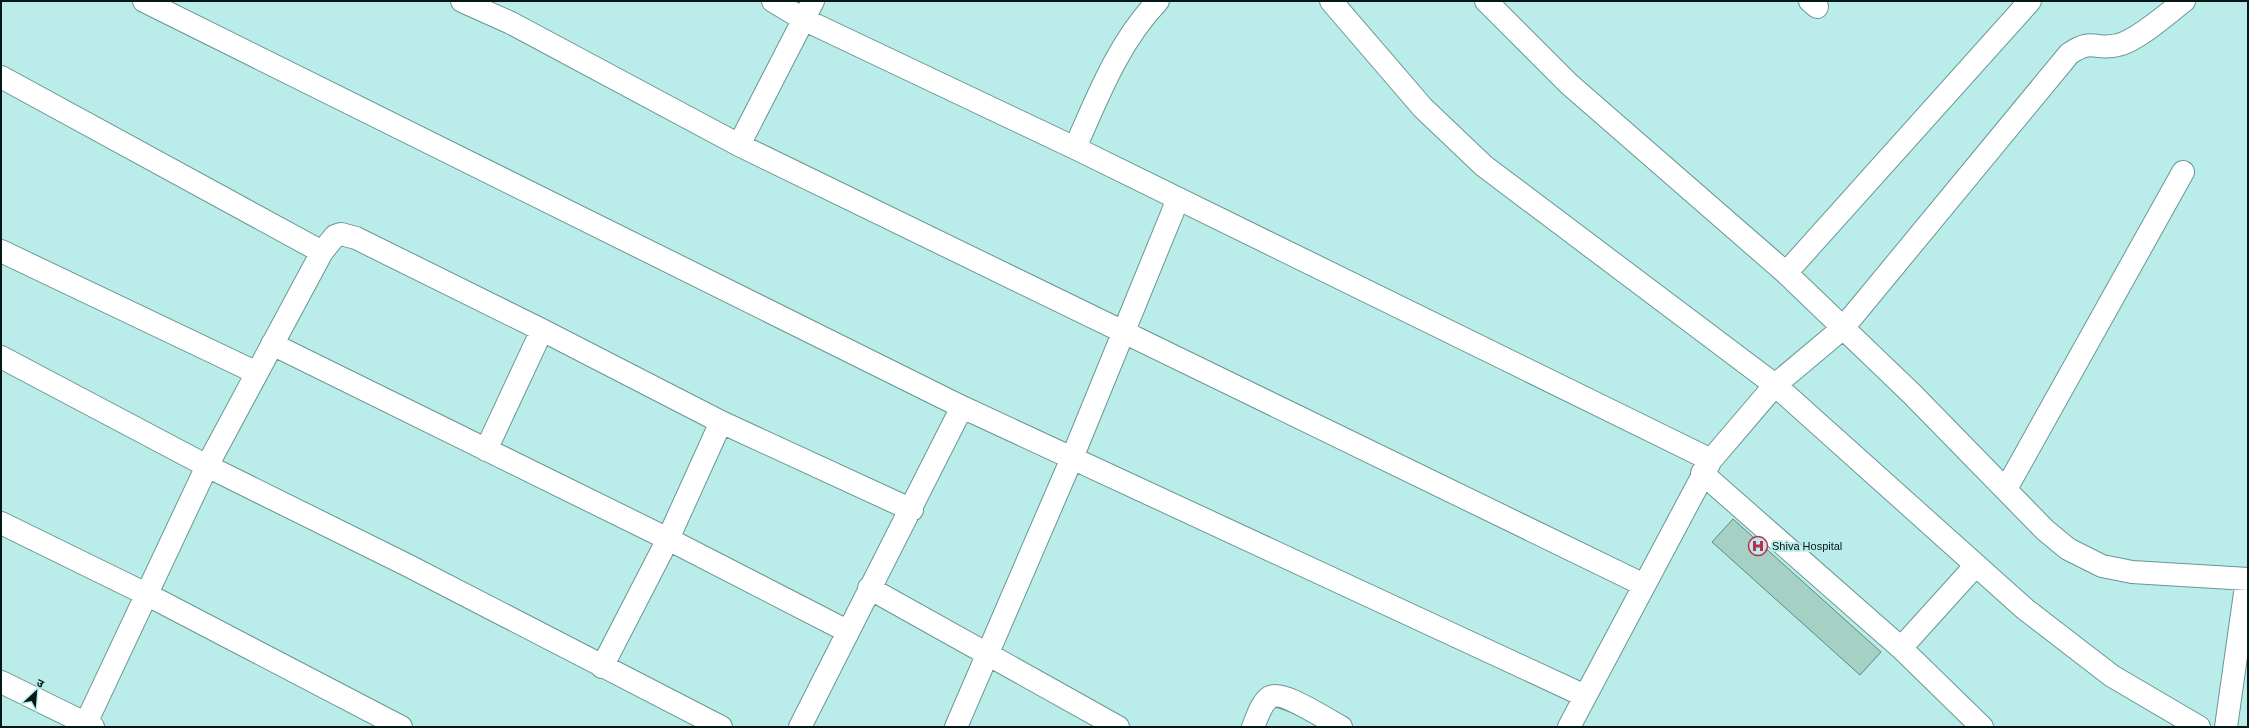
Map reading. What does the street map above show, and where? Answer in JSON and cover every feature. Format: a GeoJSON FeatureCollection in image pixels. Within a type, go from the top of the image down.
{"type":"FeatureCollection","features":[{"type":"Feature","properties":{"kind":"street"},"geometry":{"type":"LineString","coordinates":[[144,1],[962,407],[1585,696]]}},
{"type":"Feature","properties":{"kind":"street"},"geometry":{"type":"LineString","coordinates":[[462,1],[511,23],[739,145],[1644,585]]}},
{"type":"Feature","properties":{"kind":"street"},"geometry":{"type":"LineString","coordinates":[[773,1],[808,10],[1074,148],[1707,466],[1901,648],[1982,727]]}},
{"type":"Feature","properties":{"kind":"street"},"geometry":{"type":"LineString","coordinates":[[1074,148],[1111,67],[1140,20],[1158,1]]}},
{"type":"Feature","properties":{"kind":"street"},"geometry":{"type":"LineString","coordinates":[[1331,1],[1423,108],[1484,166],[1775,385],[2025,609],[2112,676],[2198,727]]}},
{"type":"Feature","properties":{"kind":"street"},"geometry":{"type":"LineString","coordinates":[[1486,1],[1569,84],[1786,273],[1912,394],[2045,530],[2068,549],[2102,566],[2132,572],[2248,579],[2226,727]]}},
{"type":"Feature","properties":{"kind":"street"},"geometry":{"type":"LineString","coordinates":[[1786,273],[2030,1]]}},
{"type":"Feature","properties":{"kind":"street"},"geometry":{"type":"LineString","coordinates":[[1569,727],[1707,466],[1775,385],[1843,328],[2068,54],[2079,47],[2088,44],[2107,47],[2130,41],[2184,1]]}},
{"type":"Feature","properties":{"kind":"street"},"geometry":{"type":"LineString","coordinates":[[739,145],[808,10]]}},
{"type":"Feature","properties":{"kind":"street"},"geometry":{"type":"LineString","coordinates":[[1,77],[322,252]]}},
{"type":"Feature","properties":{"kind":"street"},"geometry":{"type":"LineString","coordinates":[[2006,489],[2183,172]]}},
{"type":"Feature","properties":{"kind":"street"},"geometry":{"type":"LineString","coordinates":[[956,727],[988,656],[1125,332],[1178,199]]}},
{"type":"Feature","properties":{"kind":"street"},"geometry":{"type":"LineString","coordinates":[[1,682],[59,720],[89,725],[207,466],[322,252],[335,236],[341,234],[356,238],[542,330],[722,422],[912,510]]}},
{"type":"Feature","properties":{"kind":"street"},"geometry":{"type":"LineString","coordinates":[[1,251],[256,373]]}},
{"type":"Feature","properties":{"kind":"street"},"geometry":{"type":"LineString","coordinates":[[486,450],[542,330]]}},
{"type":"Feature","properties":{"kind":"street"},"geometry":{"type":"LineString","coordinates":[[272,344],[668,539],[847,631]]}},
{"type":"Feature","properties":{"kind":"street"},"geometry":{"type":"LineString","coordinates":[[1,357],[207,466],[407,565],[602,667],[721,727]]}},
{"type":"Feature","properties":{"kind":"street"},"geometry":{"type":"LineString","coordinates":[[800,727],[869,588],[912,510],[962,407]]}},
{"type":"Feature","properties":{"kind":"street"},"geometry":{"type":"LineString","coordinates":[[602,667],[668,539],[722,422]]}},
{"type":"Feature","properties":{"kind":"street"},"geometry":{"type":"LineString","coordinates":[[1,523],[148,595],[401,727]]}},
{"type":"Feature","properties":{"kind":"street"},"geometry":{"type":"LineString","coordinates":[[1901,648],[1976,565]]}},
{"type":"Feature","properties":{"kind":"street"},"geometry":{"type":"LineString","coordinates":[[869,588],[988,656],[1118,727]]}},
{"type":"Feature","properties":{"kind":"street"},"geometry":{"type":"LineString","coordinates":[[1253,727],[1263,704],[1270,698],[1276,696],[1287,698],[1341,727]]}},
{"type":"Feature","properties":{"kind":"building"},"geometry":{"type":"Polygon","coordinates":[[[1733,519],[1881,652],[1860,675],[1712,542],[1733,519]]]}},
{"type":"Feature","properties":{"kind":"place","name":"Shiva Hospital"},"geometry":{"type":"Point","coordinates":[1758,546]}}]}
